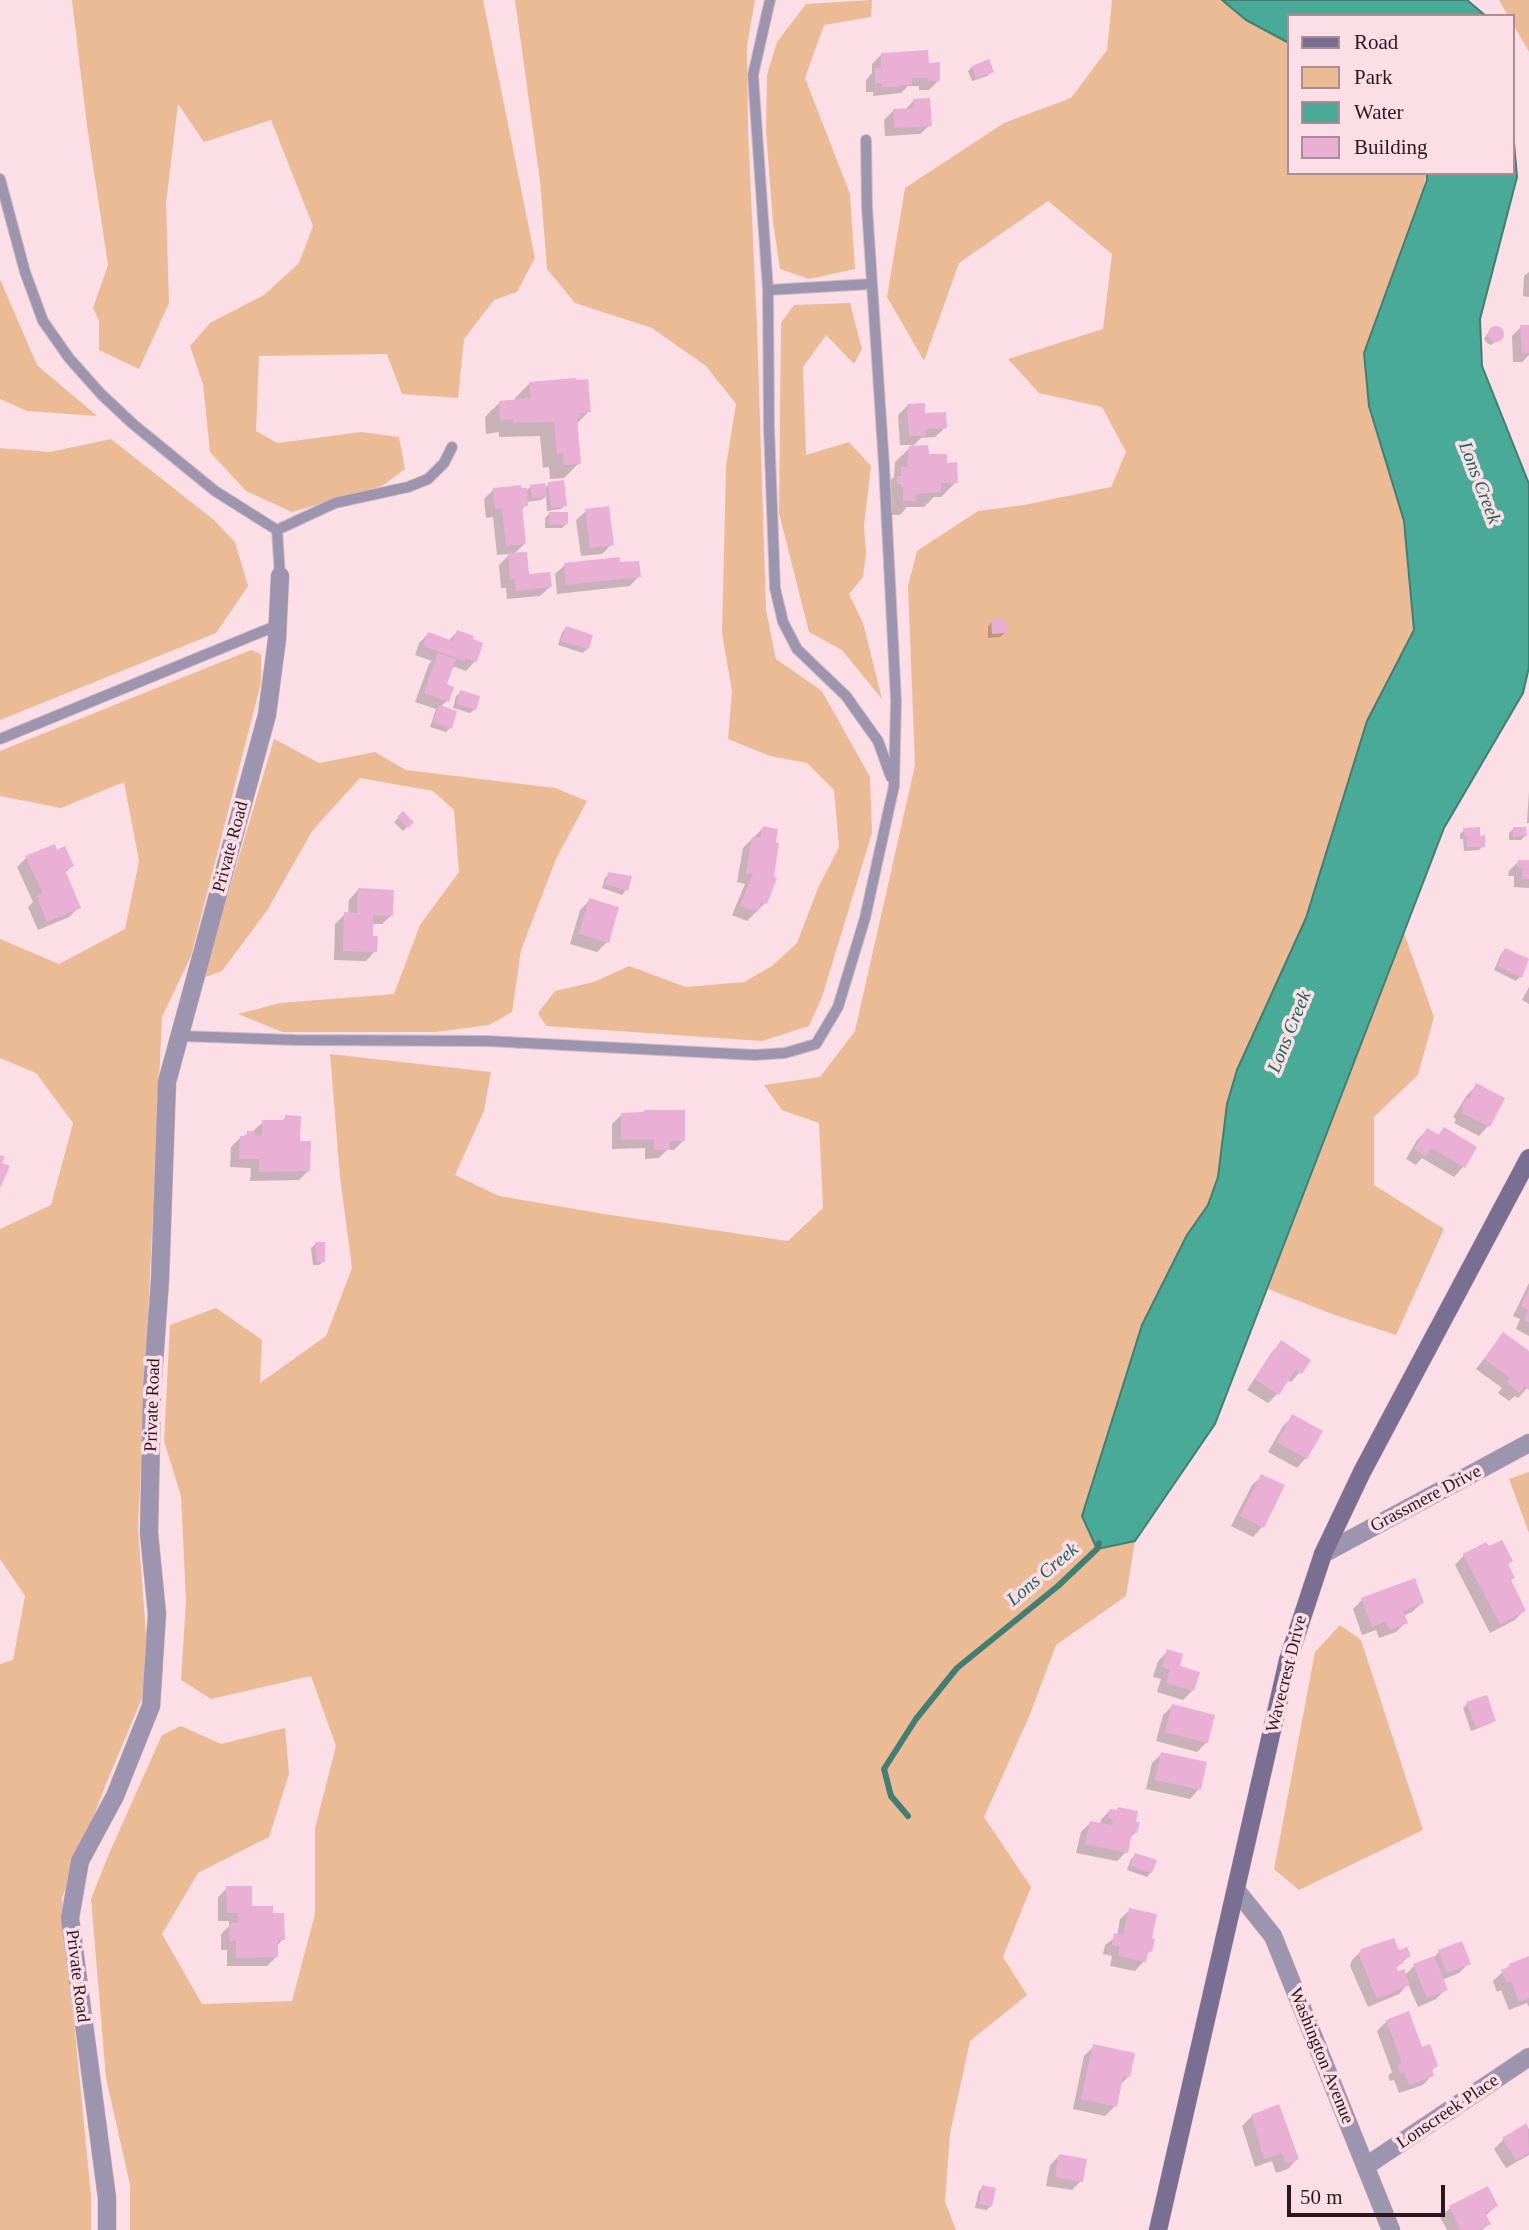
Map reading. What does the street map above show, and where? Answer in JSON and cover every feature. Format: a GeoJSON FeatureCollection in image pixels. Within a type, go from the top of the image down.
{"type":"FeatureCollection","features":[{"type":"Feature","properties":{"kind":"street","name":"Private Road"},"geometry":{"type":"LineString","coordinates":[[107,2230],[107,2198],[70,1918],[80,1861],[115,1796],[151,1706],[157,1614],[149,1533],[152,1391],[160,1280],[167,1082],[268,715],[278,625],[279,576]]}},
{"type":"Feature","properties":{"kind":"street","name":"Wavecrest Drive"},"geometry":{"type":"LineString","coordinates":[[1158,2230],[1288,1660],[1323,1554],[1362,1472],[1529,1158]]}},
{"type":"Feature","properties":{"kind":"street","name":"Grassmere Drive"},"geometry":{"type":"LineString","coordinates":[[1323,1554],[1529,1443]]}},
{"type":"Feature","properties":{"kind":"street","name":"Washington Avenue"},"geometry":{"type":"LineString","coordinates":[[1236,1890],[1273,1936],[1391,2230]]}},
{"type":"Feature","properties":{"kind":"street","name":"Lonscreek Place"},"geometry":{"type":"LineString","coordinates":[[1366,2166],[1529,2057]]}},
{"type":"Feature","properties":{"kind":"lane"},"geometry":{"type":"LineString","coordinates":[[770,0],[753,75],[768,290],[769,428],[775,588],[783,622],[797,649],[846,696],[878,741],[894,786]]}},
{"type":"Feature","properties":{"kind":"lane"},"geometry":{"type":"LineString","coordinates":[[180,1036],[295,1040],[486,1041],[755,1055],[785,1053],[816,1044],[838,1007],[865,918],[894,786],[896,701],[884,465],[871,284],[866,140]]}},
{"type":"Feature","properties":{"kind":"lane"},"geometry":{"type":"LineString","coordinates":[[0,179],[25,272],[43,321],[69,358],[132,424],[215,491],[277,530]]}},
{"type":"Feature","properties":{"kind":"lane"},"geometry":{"type":"LineString","coordinates":[[768,290],[871,284]]}},
{"type":"Feature","properties":{"kind":"lane"},"geometry":{"type":"LineString","coordinates":[[277,530],[335,502],[408,487],[428,479],[444,463],[452,447]]}},
{"type":"Feature","properties":{"kind":"lane"},"geometry":{"type":"LineString","coordinates":[[277,530],[279,576]]}},
{"type":"Feature","properties":{"kind":"lane"},"geometry":{"type":"LineString","coordinates":[[0,739],[278,625]]}},
{"type":"Feature","properties":{"kind":"green space"},"geometry":{"type":"Polygon","coordinates":[[[72,0],[483,0],[535,258],[517,292],[494,300],[464,339],[458,398],[402,394],[387,354],[259,356],[256,431],[277,443],[361,432],[399,437],[405,469],[382,486],[292,512],[246,491],[210,452],[203,384],[190,346],[210,323],[264,295],[299,263],[313,226],[271,120],[204,142],[178,104],[166,203],[169,303],[139,369],[99,350],[99,321],[93,308],[108,265],[72,0]]]}},
{"type":"Feature","properties":{"kind":"green space"},"geometry":{"type":"Polygon","coordinates":[[[515,0],[755,0],[747,46],[748,130],[766,610],[776,659],[822,691],[870,777],[872,833],[822,997],[809,1026],[762,1041],[546,1026],[538,1013],[555,991],[594,982],[629,966],[686,987],[744,982],[772,966],[797,943],[818,888],[839,847],[834,790],[807,763],[770,756],[728,739],[732,691],[722,634],[726,466],[736,404],[706,366],[652,328],[575,303],[547,269],[540,181],[515,0]]]}},
{"type":"Feature","properties":{"kind":"green space"},"geometry":{"type":"Polygon","coordinates":[[[872,0],[871,17],[824,25],[805,78],[850,194],[855,269],[809,279],[780,269],[773,222],[766,131],[767,75],[777,42],[806,4],[872,0]]]}},
{"type":"Feature","properties":{"kind":"green space"},"geometry":{"type":"Polygon","coordinates":[[[1112,0],[1222,0],[1246,20],[1288,42],[1288,175],[1427,175],[1369,406],[1404,521],[1414,630],[1367,721],[1306,918],[1237,1070],[1218,1177],[1208,1205],[1187,1235],[1097,1549],[1135,1541],[1126,1596],[1056,1645],[1029,1717],[984,1817],[1031,1887],[1003,1957],[1027,1995],[970,2041],[950,2134],[945,2202],[956,2230],[130,2230],[130,2185],[106,2078],[91,1899],[108,1856],[162,1735],[181,1726],[221,1744],[285,1728],[289,1774],[269,1837],[198,1873],[162,1934],[202,2004],[292,2001],[315,1914],[315,1828],[336,1746],[311,1676],[211,1699],[181,1680],[186,1601],[181,1496],[164,1441],[170,1325],[216,1308],[262,1340],[260,1383],[326,1336],[352,1268],[340,1177],[330,1054],[491,1072],[484,1111],[455,1175],[499,1196],[788,1241],[823,1208],[819,1123],[782,1110],[764,1085],[820,1077],[855,1031],[915,765],[908,586],[917,551],[978,511],[1024,505],[1111,487],[1126,452],[1102,407],[1039,393],[1008,359],[1103,329],[1112,254],[1048,201],[959,263],[924,361],[887,297],[905,188],[1004,123],[1071,98],[1107,50],[1112,0]]]}},
{"type":"Feature","properties":{"kind":"green space"},"geometry":{"type":"Polygon","coordinates":[[[1499,0],[1529,0],[1529,52],[1515,28],[1515,14],[1507,14],[1499,0]]]}},
{"type":"Feature","properties":{"kind":"green space"},"geometry":{"type":"Polygon","coordinates":[[[0,279],[37,365],[97,416],[27,411],[0,399],[0,279]]]}},
{"type":"Feature","properties":{"kind":"green space"},"geometry":{"type":"Polygon","coordinates":[[[850,303],[862,349],[854,364],[826,335],[803,367],[806,455],[849,442],[871,466],[864,526],[866,552],[863,577],[849,594],[863,623],[882,699],[842,650],[809,632],[779,513],[781,323],[794,305],[850,303]]]}},
{"type":"Feature","properties":{"kind":"green space"},"geometry":{"type":"Polygon","coordinates":[[[111,439],[214,520],[235,542],[248,586],[216,633],[0,720],[0,448],[50,452],[111,439]]]}},
{"type":"Feature","properties":{"kind":"green space"},"geometry":{"type":"Polygon","coordinates":[[[251,650],[261,654],[261,683],[191,956],[162,1017],[138,1529],[147,1646],[142,1698],[62,1898],[91,2196],[91,2230],[0,2230],[0,1664],[13,1660],[25,1596],[0,1559],[0,1229],[51,1205],[73,1123],[36,1073],[0,1058],[0,939],[59,964],[125,929],[139,861],[124,782],[61,808],[0,796],[0,751],[251,650]]]}},
{"type":"Feature","properties":{"kind":"green space"},"geometry":{"type":"Polygon","coordinates":[[[274,739],[319,763],[375,752],[406,770],[555,788],[587,801],[556,859],[521,950],[512,1012],[489,1025],[436,1032],[282,1032],[238,1014],[280,1003],[394,994],[420,925],[459,872],[454,810],[433,791],[360,778],[312,831],[268,909],[222,971],[203,978],[274,739]]]}},
{"type":"Feature","properties":{"kind":"green space"},"geometry":{"type":"Polygon","coordinates":[[[1404,933],[1434,1017],[1418,1075],[1374,1117],[1374,1185],[1444,1229],[1396,1335],[1268,1289],[1404,933]]]}},
{"type":"Feature","properties":{"kind":"green space"},"geometry":{"type":"Polygon","coordinates":[[[1529,1472],[1529,1533],[1509,1479],[1529,1472]]]}},
{"type":"Feature","properties":{"kind":"green space"},"geometry":{"type":"Polygon","coordinates":[[[1340,1625],[1361,1640],[1423,1830],[1299,1890],[1274,1869],[1315,1652],[1340,1625]]]}},
{"type":"Feature","properties":{"kind":"water"},"geometry":{"type":"Polygon","coordinates":[[[1222,0],[1467,0],[1484,14],[1288,14],[1288,42],[1246,20],[1222,0]]]}},
{"type":"Feature","properties":{"kind":"water"},"geometry":{"type":"Polygon","coordinates":[[[1515,154],[1517,177],[1480,319],[1482,366],[1529,484],[1529,667],[1523,693],[1444,828],[1215,1424],[1135,1541],[1097,1549],[1082,1516],[1142,1325],[1187,1235],[1208,1205],[1218,1177],[1227,1104],[1237,1070],[1306,918],[1367,721],[1414,630],[1404,521],[1369,406],[1364,353],[1427,175],[1515,175],[1515,154]]]}},
{"type":"Feature","properties":{"kind":"building"},"geometry":{"type":"Polygon","coordinates":[[[928,50],[929,63],[940,62],[940,81],[912,78],[912,85],[899,87],[882,87],[882,83],[875,83],[875,68],[881,68],[881,53],[928,50]]]}},
{"type":"Feature","properties":{"kind":"building"},"geometry":{"type":"Polygon","coordinates":[[[989,59],[994,72],[976,78],[972,66],[989,59]]]}},
{"type":"Feature","properties":{"kind":"building"},"geometry":{"type":"Polygon","coordinates":[[[930,98],[932,126],[894,128],[893,109],[914,108],[913,99],[930,98]]]}},
{"type":"Feature","properties":{"kind":"building"},"geometry":{"type":"Polygon","coordinates":[[[1520,325],[1529,325],[1529,353],[1522,353],[1520,325]]]}},
{"type":"Feature","properties":{"kind":"building"},"geometry":{"type":"Polygon","coordinates":[[[1496,326],[1502,328],[1502,340],[1496,342],[1490,340],[1488,334],[1490,328],[1496,326]]]}},
{"type":"Feature","properties":{"kind":"building"},"geometry":{"type":"Polygon","coordinates":[[[588,379],[591,412],[580,413],[581,418],[577,418],[581,464],[564,465],[563,453],[557,454],[554,422],[513,423],[513,419],[500,420],[499,401],[530,398],[529,382],[588,379]]]}},
{"type":"Feature","properties":{"kind":"building"},"geometry":{"type":"Polygon","coordinates":[[[925,403],[925,413],[946,412],[947,428],[925,429],[926,436],[909,436],[907,404],[925,403]]]}},
{"type":"Feature","properties":{"kind":"building"},"geometry":{"type":"Polygon","coordinates":[[[928,445],[929,454],[947,454],[947,463],[957,462],[958,483],[941,483],[941,492],[916,494],[916,501],[903,501],[903,488],[901,484],[897,484],[897,476],[901,476],[901,467],[907,467],[909,446],[928,445]]]}},
{"type":"Feature","properties":{"kind":"building"},"geometry":{"type":"Polygon","coordinates":[[[564,480],[567,506],[551,508],[548,482],[564,480]]]}},
{"type":"Feature","properties":{"kind":"building"},"geometry":{"type":"Polygon","coordinates":[[[545,483],[547,497],[532,498],[530,485],[545,483]]]}},
{"type":"Feature","properties":{"kind":"building"},"geometry":{"type":"Polygon","coordinates":[[[521,485],[521,488],[527,488],[528,506],[522,506],[526,544],[506,546],[502,509],[495,509],[493,488],[521,485]]]}},
{"type":"Feature","properties":{"kind":"building"},"geometry":{"type":"Polygon","coordinates":[[[609,506],[614,545],[590,548],[585,509],[609,506]]]}},
{"type":"Feature","properties":{"kind":"building"},"geometry":{"type":"Polygon","coordinates":[[[549,512],[568,512],[568,524],[549,525],[549,512]]]}},
{"type":"Feature","properties":{"kind":"building"},"geometry":{"type":"Polygon","coordinates":[[[527,552],[529,574],[550,572],[552,587],[516,591],[515,579],[510,580],[508,553],[527,552]]]}},
{"type":"Feature","properties":{"kind":"building"},"geometry":{"type":"Polygon","coordinates":[[[620,557],[620,562],[639,561],[641,577],[566,585],[564,563],[620,557]]]}},
{"type":"Feature","properties":{"kind":"building"},"geometry":{"type":"Polygon","coordinates":[[[1006,619],[1007,633],[992,634],[991,620],[1006,619]]]}},
{"type":"Feature","properties":{"kind":"building"},"geometry":{"type":"Polygon","coordinates":[[[566,626],[593,635],[589,649],[561,641],[566,626]]]}},
{"type":"Feature","properties":{"kind":"building"},"geometry":{"type":"Polygon","coordinates":[[[457,630],[474,636],[473,639],[483,643],[477,662],[465,658],[465,661],[423,646],[428,632],[453,641],[457,630]]]}},
{"type":"Feature","properties":{"kind":"building"},"geometry":{"type":"Polygon","coordinates":[[[438,653],[456,659],[447,684],[454,687],[449,702],[424,693],[438,653]]]}},
{"type":"Feature","properties":{"kind":"building"},"geometry":{"type":"Polygon","coordinates":[[[460,690],[480,696],[476,710],[456,704],[460,690]]]}},
{"type":"Feature","properties":{"kind":"building"},"geometry":{"type":"Polygon","coordinates":[[[439,705],[457,711],[452,729],[433,722],[439,705]]]}},
{"type":"Feature","properties":{"kind":"building"},"geometry":{"type":"Polygon","coordinates":[[[403,811],[414,822],[408,828],[397,817],[403,811]]]}},
{"type":"Feature","properties":{"kind":"building"},"geometry":{"type":"Polygon","coordinates":[[[763,826],[778,829],[776,842],[779,843],[774,876],[777,878],[767,904],[761,902],[758,912],[740,906],[753,874],[746,873],[752,837],[760,838],[763,826]]]}},
{"type":"Feature","properties":{"kind":"building"},"geometry":{"type":"Polygon","coordinates":[[[1480,827],[1480,836],[1485,835],[1485,847],[1467,847],[1467,836],[1464,836],[1463,828],[1480,827]]]}},
{"type":"Feature","properties":{"kind":"building"},"geometry":{"type":"Polygon","coordinates":[[[1513,827],[1526,827],[1527,836],[1513,837],[1513,827]]]}},
{"type":"Feature","properties":{"kind":"building"},"geometry":{"type":"Polygon","coordinates":[[[55,844],[57,850],[65,846],[74,866],[65,870],[81,908],[47,922],[37,896],[43,893],[25,856],[55,844]]]}},
{"type":"Feature","properties":{"kind":"building"},"geometry":{"type":"Polygon","coordinates":[[[1518,860],[1529,860],[1529,879],[1522,879],[1522,868],[1517,867],[1518,860]]]}},
{"type":"Feature","properties":{"kind":"building"},"geometry":{"type":"Polygon","coordinates":[[[608,872],[632,876],[628,891],[605,884],[608,872]]]}},
{"type":"Feature","properties":{"kind":"building"},"geometry":{"type":"Polygon","coordinates":[[[358,888],[394,890],[393,916],[373,915],[373,936],[378,936],[377,952],[343,951],[344,912],[357,913],[358,888]]]}},
{"type":"Feature","properties":{"kind":"building"},"geometry":{"type":"Polygon","coordinates":[[[589,898],[619,907],[609,943],[579,934],[589,898]]]}},
{"type":"Feature","properties":{"kind":"building"},"geometry":{"type":"Polygon","coordinates":[[[1505,948],[1529,959],[1522,978],[1497,966],[1505,948]]]}},
{"type":"Feature","properties":{"kind":"building"},"geometry":{"type":"Polygon","coordinates":[[[1476,1083],[1505,1098],[1490,1127],[1462,1113],[1464,1109],[1461,1107],[1467,1098],[1469,1099],[1476,1083]]]}},
{"type":"Feature","properties":{"kind":"building"},"geometry":{"type":"Polygon","coordinates":[[[685,1110],[685,1141],[670,1141],[670,1150],[654,1150],[654,1139],[621,1140],[621,1113],[685,1110]]]}},
{"type":"Feature","properties":{"kind":"building"},"geometry":{"type":"Polygon","coordinates":[[[285,1115],[301,1116],[300,1141],[311,1141],[310,1171],[259,1172],[259,1159],[239,1159],[240,1136],[247,1136],[247,1131],[255,1131],[255,1135],[262,1136],[262,1120],[285,1120],[285,1115]]]}},
{"type":"Feature","properties":{"kind":"building"},"geometry":{"type":"Polygon","coordinates":[[[1444,1127],[1477,1147],[1465,1168],[1431,1148],[1426,1156],[1414,1149],[1427,1128],[1439,1135],[1444,1127]]]}},
{"type":"Feature","properties":{"kind":"building"},"geometry":{"type":"Polygon","coordinates":[[[0,1155],[5,1157],[2,1163],[10,1166],[0,1188],[0,1155]]]}},
{"type":"Feature","properties":{"kind":"building"},"geometry":{"type":"Polygon","coordinates":[[[315,1242],[325,1242],[325,1262],[317,1262],[315,1242]]]}},
{"type":"Feature","properties":{"kind":"building"},"geometry":{"type":"Polygon","coordinates":[[[1529,1289],[1529,1322],[1524,1320],[1528,1310],[1521,1306],[1529,1289]]]}},
{"type":"Feature","properties":{"kind":"building"},"geometry":{"type":"Polygon","coordinates":[[[1503,1332],[1529,1351],[1529,1390],[1525,1387],[1520,1393],[1507,1383],[1510,1378],[1484,1359],[1503,1332]]]}},
{"type":"Feature","properties":{"kind":"building"},"geometry":{"type":"Polygon","coordinates":[[[1281,1340],[1311,1360],[1302,1374],[1295,1370],[1279,1395],[1255,1379],[1281,1340]]]}},
{"type":"Feature","properties":{"kind":"building"},"geometry":{"type":"Polygon","coordinates":[[[1292,1414],[1323,1431],[1307,1459],[1277,1442],[1292,1414]]]}},
{"type":"Feature","properties":{"kind":"building"},"geometry":{"type":"Polygon","coordinates":[[[1261,1474],[1285,1485],[1264,1528],[1240,1516],[1261,1474]]]}},
{"type":"Feature","properties":{"kind":"building"},"geometry":{"type":"Polygon","coordinates":[[[1502,1540],[1513,1561],[1508,1564],[1515,1578],[1511,1580],[1526,1611],[1500,1624],[1463,1554],[1486,1542],[1489,1546],[1502,1540]]]}},
{"type":"Feature","properties":{"kind":"building"},"geometry":{"type":"Polygon","coordinates":[[[1415,1578],[1424,1603],[1403,1611],[1408,1623],[1389,1630],[1386,1621],[1372,1627],[1361,1598],[1415,1578]]]}},
{"type":"Feature","properties":{"kind":"building"},"geometry":{"type":"Polygon","coordinates":[[[1167,1649],[1183,1654],[1180,1666],[1200,1672],[1194,1691],[1166,1683],[1170,1670],[1162,1667],[1167,1649]]]}},
{"type":"Feature","properties":{"kind":"building"},"geometry":{"type":"Polygon","coordinates":[[[1487,1695],[1496,1721],[1476,1728],[1466,1702],[1487,1695]]]}},
{"type":"Feature","properties":{"kind":"building"},"geometry":{"type":"Polygon","coordinates":[[[1172,1704],[1215,1715],[1208,1743],[1165,1732],[1172,1704]]]}},
{"type":"Feature","properties":{"kind":"building"},"geometry":{"type":"Polygon","coordinates":[[[1161,1752],[1207,1762],[1201,1790],[1155,1780],[1161,1752]]]}},
{"type":"Feature","properties":{"kind":"building"},"geometry":{"type":"Polygon","coordinates":[[[1118,1807],[1138,1811],[1136,1822],[1140,1822],[1137,1833],[1132,1832],[1128,1853],[1085,1844],[1090,1821],[1112,1825],[1113,1820],[1108,1817],[1110,1809],[1117,1810],[1118,1807]]]}},
{"type":"Feature","properties":{"kind":"building"},"geometry":{"type":"Polygon","coordinates":[[[1135,1853],[1157,1860],[1152,1873],[1130,1866],[1135,1853]]]}},
{"type":"Feature","properties":{"kind":"building"},"geometry":{"type":"Polygon","coordinates":[[[226,1886],[252,1886],[252,1906],[273,1906],[273,1913],[284,1913],[285,1940],[278,1940],[278,1957],[236,1958],[236,1941],[230,1941],[229,1923],[238,1923],[238,1913],[227,1913],[226,1886]]]}},
{"type":"Feature","properties":{"kind":"building"},"geometry":{"type":"Polygon","coordinates":[[[1129,1908],[1157,1914],[1152,1938],[1155,1939],[1152,1952],[1148,1951],[1146,1962],[1118,1956],[1120,1947],[1112,1945],[1114,1933],[1123,1935],[1129,1908]]]}},
{"type":"Feature","properties":{"kind":"building"},"geometry":{"type":"Polygon","coordinates":[[[1394,1938],[1399,1950],[1407,1947],[1411,1956],[1396,1966],[1398,1971],[1404,1969],[1410,1985],[1377,1999],[1359,1955],[1361,1949],[1394,1938]]]}},
{"type":"Feature","properties":{"kind":"building"},"geometry":{"type":"Polygon","coordinates":[[[1462,1941],[1471,1964],[1447,1973],[1438,1950],[1462,1941]]]}},
{"type":"Feature","properties":{"kind":"building"},"geometry":{"type":"Polygon","coordinates":[[[1434,1956],[1448,1990],[1427,1998],[1413,1964],[1434,1956]]]}},
{"type":"Feature","properties":{"kind":"building"},"geometry":{"type":"Polygon","coordinates":[[[1529,1956],[1529,1998],[1519,2002],[1511,1981],[1507,1983],[1501,1970],[1529,1956]]]}},
{"type":"Feature","properties":{"kind":"building"},"geometry":{"type":"Polygon","coordinates":[[[1409,2011],[1422,2047],[1430,2044],[1438,2066],[1432,2069],[1434,2076],[1409,2085],[1404,2072],[1400,2073],[1397,2065],[1402,2063],[1386,2020],[1409,2011]]]}},
{"type":"Feature","properties":{"kind":"building"},"geometry":{"type":"Polygon","coordinates":[[[1093,2044],[1135,2053],[1130,2077],[1123,2076],[1117,2107],[1081,2099],[1093,2044]]]}},
{"type":"Feature","properties":{"kind":"building"},"geometry":{"type":"Polygon","coordinates":[[[1279,2104],[1299,2159],[1286,2164],[1282,2153],[1264,2159],[1251,2115],[1279,2104]]]}},
{"type":"Feature","properties":{"kind":"building"},"geometry":{"type":"Polygon","coordinates":[[[1527,2123],[1529,2152],[1516,2160],[1502,2138],[1527,2123]]]}},
{"type":"Feature","properties":{"kind":"building"},"geometry":{"type":"Polygon","coordinates":[[[1059,2154],[1087,2159],[1083,2182],[1055,2177],[1059,2154]]]}},
{"type":"Feature","properties":{"kind":"building"},"geometry":{"type":"Polygon","coordinates":[[[982,2185],[996,2188],[992,2206],[979,2204],[982,2185]]]}},
{"type":"Feature","properties":{"kind":"building"},"geometry":{"type":"Polygon","coordinates":[[[1488,2186],[1498,2206],[1485,2213],[1491,2224],[1479,2230],[1460,2230],[1449,2206],[1488,2186]]]}},
{"type":"Feature","properties":{"kind":"waterway","name":"Lons Creek"},"geometry":{"type":"LineString","coordinates":[[908,1816],[891,1796],[884,1769],[916,1719],[957,1668],[1058,1586],[1097,1549],[1099,1543]]}}]}
